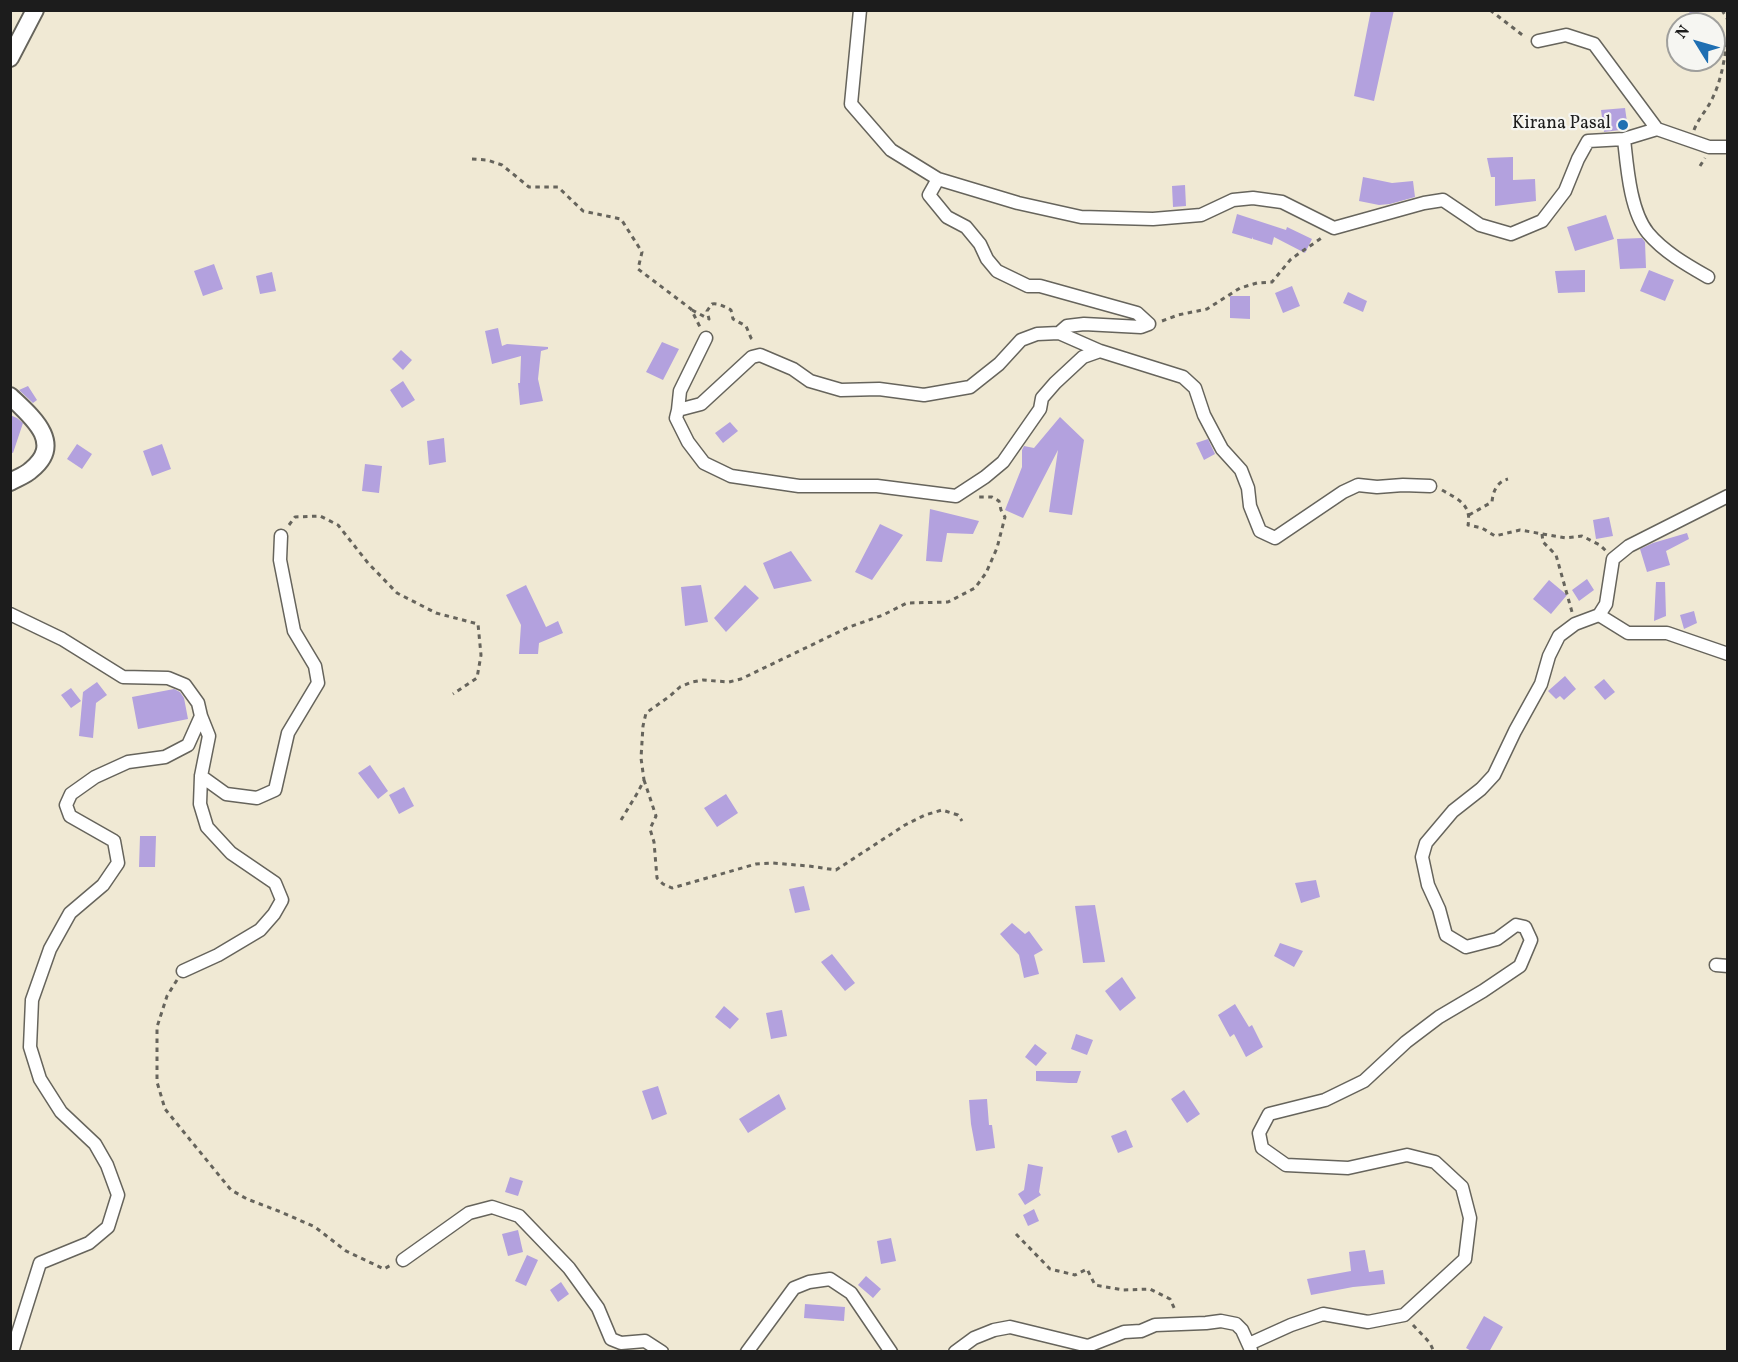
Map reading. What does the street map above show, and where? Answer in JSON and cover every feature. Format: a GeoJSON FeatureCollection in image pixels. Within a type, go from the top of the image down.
{"type":"FeatureCollection","features":[{"type":"Feature","properties":{"kind":"main road"},"geometry":{"type":"LineString","coordinates":[[10,58],[35,10]]}},
{"type":"Feature","properties":{"kind":"main road"},"geometry":{"type":"LineString","coordinates":[[10,396],[38,423],[45,439],[45,448],[42,459],[32,470],[10,482]]}},
{"type":"Feature","properties":{"kind":"street"},"geometry":{"type":"LineString","coordinates":[[860,10],[851,104],[891,150],[938,179],[1018,203],[1081,217],[1153,219],[1201,215],[1233,200],[1253,198],[1282,202],[1334,228],[1424,203],[1443,200],[1480,225],[1511,234],[1542,221],[1565,191],[1588,141],[1624,139],[1657,129]]}},
{"type":"Feature","properties":{"kind":"street"},"geometry":{"type":"LineString","coordinates":[[1538,41],[1566,35],[1594,44],[1657,129],[1709,147],[1728,147]]}},
{"type":"Feature","properties":{"kind":"street"},"geometry":{"type":"LineString","coordinates":[[1624,139],[1633,202],[1646,231],[1662,248],[1708,277]]}},
{"type":"Feature","properties":{"kind":"street"},"geometry":{"type":"LineString","coordinates":[[938,179],[929,195],[947,217],[966,226],[997,271],[1028,286],[1040,286],[1137,313],[1149,324],[1141,327],[1084,324],[1067,326],[1059,333]]}},
{"type":"Feature","properties":{"kind":"street"},"geometry":{"type":"LineString","coordinates":[[678,410],[701,404],[752,357],[760,355],[793,369],[822,386],[841,390],[879,389],[924,395],[970,387],[999,364],[1021,340],[1037,334],[1059,333],[1100,351],[1183,377],[1195,388],[1204,415],[1222,449],[1241,470],[1248,488],[1250,506],[1260,531],[1275,538],[1343,492],[1358,485],[1430,486]]}},
{"type":"Feature","properties":{"kind":"street"},"geometry":{"type":"LineString","coordinates":[[706,338],[680,391],[676,418],[688,442],[704,463],[731,476],[799,486],[877,486],[956,496],[985,477],[1002,462],[1040,409],[1042,398],[1049,390],[1083,357],[1100,351]]}},
{"type":"Feature","properties":{"kind":"street"},"geometry":{"type":"LineString","coordinates":[[956,1352],[974,1338],[1010,1326],[1088,1346],[1124,1332],[1141,1331],[1155,1325],[1221,1321],[1236,1324],[1242,1330],[1250,1348],[1291,1325],[1323,1314],[1368,1322],[1404,1315],[1465,1259],[1470,1218],[1462,1187],[1436,1162],[1407,1155],[1348,1168],[1286,1165],[1262,1148],[1259,1133],[1269,1114],[1325,1100],[1364,1081],[1406,1042],[1438,1017],[1520,966],[1531,940],[1525,927],[1516,925],[1497,939],[1466,947],[1446,935],[1439,909],[1428,885],[1422,857],[1426,843],[1453,812],[1494,775],[1541,684],[1549,656],[1559,636],[1575,624],[1599,615],[1606,604],[1613,559],[1629,546],[1728,496]]}},
{"type":"Feature","properties":{"kind":"street"},"geometry":{"type":"LineString","coordinates":[[201,776],[226,794],[257,798],[275,790],[288,733],[318,683],[315,666],[294,631],[280,560],[281,536]]}},
{"type":"Feature","properties":{"kind":"street"},"geometry":{"type":"LineString","coordinates":[[10,614],[62,639],[123,677],[168,678],[185,685],[198,703],[209,736],[201,776],[200,804],[207,827],[231,853],[274,882],[282,900],[274,914],[260,930],[218,955],[183,971]]}},
{"type":"Feature","properties":{"kind":"street"},"geometry":{"type":"LineString","coordinates":[[1599,615],[1628,633],[1667,633],[1728,654]]}},
{"type":"Feature","properties":{"kind":"street"},"geometry":{"type":"LineString","coordinates":[[12,1352],[39,1263],[89,1243],[108,1227],[118,1195],[107,1165],[95,1144],[61,1112],[40,1079],[30,1047],[32,1000],[50,949],[70,913],[104,885],[118,863],[114,841],[70,816],[66,805],[71,794],[95,777],[128,762],[165,757],[188,745],[201,716]]}},
{"type":"Feature","properties":{"kind":"street"},"geometry":{"type":"LineString","coordinates":[[403,1260],[470,1213],[492,1207],[519,1216],[569,1268],[598,1308],[611,1339],[621,1343],[645,1341],[662,1352]]}},
{"type":"Feature","properties":{"kind":"street"},"geometry":{"type":"LineString","coordinates":[[747,1352],[794,1288],[809,1282],[831,1280],[851,1293],[891,1352]]}},
{"type":"Feature","properties":{"kind":"path"},"geometry":{"type":"LineString","coordinates":[[1490,10],[1522,36],[1538,41]]}},
{"type":"Feature","properties":{"kind":"path"},"geometry":{"type":"LineString","coordinates":[[1722,10],[1728,20]]}},
{"type":"Feature","properties":{"kind":"path"},"geometry":{"type":"LineString","coordinates":[[1690,140],[1698,118],[1713,98],[1728,36]]}},
{"type":"Feature","properties":{"kind":"path"},"geometry":{"type":"LineString","coordinates":[[472,159],[487,160],[502,165],[529,187],[558,187],[583,211],[621,219],[642,252],[638,269],[691,309],[709,318],[707,311],[712,304],[716,303],[731,310],[733,319],[746,326],[760,355]]}},
{"type":"Feature","properties":{"kind":"path"},"geometry":{"type":"LineString","coordinates":[[1149,324],[1207,309],[1240,288],[1272,282],[1291,259],[1334,228]]}},
{"type":"Feature","properties":{"kind":"path"},"geometry":{"type":"LineString","coordinates":[[691,309],[706,338]]}},
{"type":"Feature","properties":{"kind":"path"},"geometry":{"type":"LineString","coordinates":[[1469,515],[1492,502],[1494,490],[1508,478]]}},
{"type":"Feature","properties":{"kind":"path"},"geometry":{"type":"LineString","coordinates":[[1430,486],[1458,498],[1469,515],[1468,525],[1482,528],[1495,536],[1520,530],[1566,538],[1582,536],[1600,545],[1613,559]]}},
{"type":"Feature","properties":{"kind":"path"},"geometry":{"type":"LineString","coordinates":[[956,496],[992,497],[999,501],[1005,516],[997,548],[986,573],[975,588],[948,602],[907,603],[883,615],[849,627],[741,679],[729,682],[703,680],[680,687],[646,714],[641,758],[644,780],[656,816],[650,829],[654,842],[657,878],[672,888],[756,864],[781,863],[836,870],[924,815],[942,810],[958,815],[962,821]]}},
{"type":"Feature","properties":{"kind":"path"},"geometry":{"type":"LineString","coordinates":[[281,536],[295,518],[320,516],[338,525],[368,563],[397,593],[436,613],[478,624],[481,655],[477,678],[453,694]]}},
{"type":"Feature","properties":{"kind":"path"},"geometry":{"type":"LineString","coordinates":[[1542,534],[1543,542],[1556,555],[1575,624]]}},
{"type":"Feature","properties":{"kind":"path"},"geometry":{"type":"LineString","coordinates":[[621,820],[644,780]]}},
{"type":"Feature","properties":{"kind":"path"},"geometry":{"type":"LineString","coordinates":[[183,971],[166,996],[157,1027],[157,1082],[165,1109],[231,1190],[315,1227],[346,1251],[384,1269],[403,1260]]}},
{"type":"Feature","properties":{"kind":"path"},"geometry":{"type":"LineString","coordinates":[[1016,1234],[1050,1269],[1075,1275],[1087,1269],[1095,1286],[1123,1290],[1149,1289],[1170,1299],[1177,1314]]}},
{"type":"Feature","properties":{"kind":"path"},"geometry":{"type":"LineString","coordinates":[[1404,1315],[1430,1343],[1434,1352]]}},
{"type":"Feature","properties":{"kind":"building"},"geometry":{"type":"Polygon","coordinates":[[[1371,10],[1394,10],[1374,101],[1354,96],[1371,10]]]}},
{"type":"Feature","properties":{"kind":"building"},"geometry":{"type":"Polygon","coordinates":[[[1625,108],[1628,129],[1604,132],[1601,110],[1625,108]]]}},
{"type":"Feature","properties":{"kind":"building"},"geometry":{"type":"Polygon","coordinates":[[[1513,157],[1513,180],[1535,179],[1536,201],[1495,206],[1495,177],[1491,177],[1487,158],[1513,157]]]}},
{"type":"Feature","properties":{"kind":"building"},"geometry":{"type":"Polygon","coordinates":[[[1363,177],[1392,183],[1413,181],[1415,197],[1379,205],[1359,201],[1363,177]]]}},
{"type":"Feature","properties":{"kind":"building"},"geometry":{"type":"Polygon","coordinates":[[[1185,185],[1186,206],[1173,207],[1172,186],[1185,185]]]}},
{"type":"Feature","properties":{"kind":"building"},"geometry":{"type":"Polygon","coordinates":[[[1237,214],[1286,230],[1287,227],[1312,239],[1305,253],[1274,237],[1272,245],[1252,237],[1252,239],[1232,233],[1237,214]]]}},
{"type":"Feature","properties":{"kind":"building"},"geometry":{"type":"Polygon","coordinates":[[[1606,215],[1614,239],[1575,251],[1567,227],[1606,215]]]}},
{"type":"Feature","properties":{"kind":"building"},"geometry":{"type":"Polygon","coordinates":[[[1642,238],[1645,242],[1646,268],[1620,269],[1617,239],[1642,238]]]}},
{"type":"Feature","properties":{"kind":"building"},"geometry":{"type":"Polygon","coordinates":[[[214,264],[223,289],[203,296],[194,271],[214,264]]]}},
{"type":"Feature","properties":{"kind":"building"},"geometry":{"type":"Polygon","coordinates":[[[1585,270],[1585,292],[1558,293],[1555,271],[1585,270]]]}},
{"type":"Feature","properties":{"kind":"building"},"geometry":{"type":"Polygon","coordinates":[[[1649,270],[1674,280],[1665,301],[1640,291],[1649,270]]]}},
{"type":"Feature","properties":{"kind":"building"},"geometry":{"type":"Polygon","coordinates":[[[272,272],[276,291],[260,294],[256,276],[272,272]]]}},
{"type":"Feature","properties":{"kind":"building"},"geometry":{"type":"Polygon","coordinates":[[[1292,286],[1300,306],[1283,313],[1275,293],[1292,286]]]}},
{"type":"Feature","properties":{"kind":"building"},"geometry":{"type":"Polygon","coordinates":[[[1348,292],[1367,301],[1363,312],[1343,303],[1348,292]]]}},
{"type":"Feature","properties":{"kind":"building"},"geometry":{"type":"Polygon","coordinates":[[[1230,296],[1250,296],[1250,319],[1230,318],[1230,296]]]}},
{"type":"Feature","properties":{"kind":"building"},"geometry":{"type":"Polygon","coordinates":[[[498,328],[502,346],[507,344],[548,347],[541,351],[538,379],[543,401],[520,405],[518,383],[520,383],[521,356],[492,364],[485,331],[498,328]]]}},
{"type":"Feature","properties":{"kind":"building"},"geometry":{"type":"Polygon","coordinates":[[[662,342],[679,349],[663,380],[646,372],[662,342]]]}},
{"type":"Feature","properties":{"kind":"building"},"geometry":{"type":"Polygon","coordinates":[[[401,350],[412,360],[403,370],[392,359],[401,350]]]}},
{"type":"Feature","properties":{"kind":"building"},"geometry":{"type":"Polygon","coordinates":[[[403,381],[415,400],[402,408],[390,390],[403,381]]]}},
{"type":"Feature","properties":{"kind":"building"},"geometry":{"type":"Polygon","coordinates":[[[28,386],[37,400],[33,403],[19,390],[28,386]]]}},
{"type":"Feature","properties":{"kind":"building"},"geometry":{"type":"Polygon","coordinates":[[[10,415],[23,423],[13,453],[10,452],[10,415]]]}},
{"type":"Feature","properties":{"kind":"building"},"geometry":{"type":"Polygon","coordinates":[[[1060,417],[1084,440],[1072,515],[1049,512],[1058,450],[1023,518],[1005,510],[1022,467],[1024,446],[1034,448],[1060,417]]]}},
{"type":"Feature","properties":{"kind":"building"},"geometry":{"type":"Polygon","coordinates":[[[730,422],[738,431],[723,443],[715,433],[730,422]]]}},
{"type":"Feature","properties":{"kind":"building"},"geometry":{"type":"Polygon","coordinates":[[[444,438],[446,462],[429,465],[427,441],[444,438]]]}},
{"type":"Feature","properties":{"kind":"building"},"geometry":{"type":"Polygon","coordinates":[[[1208,439],[1215,454],[1204,460],[1196,443],[1208,439]]]}},
{"type":"Feature","properties":{"kind":"building"},"geometry":{"type":"Polygon","coordinates":[[[77,444],[92,454],[82,469],[67,459],[77,444]]]}},
{"type":"Feature","properties":{"kind":"building"},"geometry":{"type":"Polygon","coordinates":[[[162,444],[171,469],[152,476],[143,451],[162,444]]]}},
{"type":"Feature","properties":{"kind":"building"},"geometry":{"type":"Polygon","coordinates":[[[365,464],[382,466],[379,493],[362,491],[365,464]]]}},
{"type":"Feature","properties":{"kind":"building"},"geometry":{"type":"Polygon","coordinates":[[[930,509],[979,521],[973,534],[947,533],[942,562],[926,561],[930,509]]]}},
{"type":"Feature","properties":{"kind":"building"},"geometry":{"type":"Polygon","coordinates":[[[1609,517],[1613,536],[1596,539],[1593,520],[1609,517]]]}},
{"type":"Feature","properties":{"kind":"building"},"geometry":{"type":"Polygon","coordinates":[[[880,524],[903,535],[872,580],[855,572],[880,524]]]}},
{"type":"Feature","properties":{"kind":"building"},"geometry":{"type":"Polygon","coordinates":[[[1687,533],[1689,539],[1666,551],[1670,565],[1647,572],[1640,549],[1687,533]]]}},
{"type":"Feature","properties":{"kind":"building"},"geometry":{"type":"Polygon","coordinates":[[[791,551],[812,581],[774,589],[763,563],[791,551]]]}},
{"type":"Feature","properties":{"kind":"building"},"geometry":{"type":"Polygon","coordinates":[[[1587,579],[1594,590],[1579,601],[1572,590],[1587,579]]]}},
{"type":"Feature","properties":{"kind":"building"},"geometry":{"type":"Polygon","coordinates":[[[1549,580],[1567,595],[1551,614],[1533,599],[1549,580]]]}},
{"type":"Feature","properties":{"kind":"building"},"geometry":{"type":"Polygon","coordinates":[[[1656,582],[1665,582],[1666,616],[1654,621],[1656,582]]]}},
{"type":"Feature","properties":{"kind":"building"},"geometry":{"type":"Polygon","coordinates":[[[526,585],[546,627],[558,621],[563,633],[539,643],[538,654],[519,654],[521,625],[506,595],[526,585]]]}},
{"type":"Feature","properties":{"kind":"building"},"geometry":{"type":"Polygon","coordinates":[[[701,585],[708,622],[685,626],[681,587],[701,585]]]}},
{"type":"Feature","properties":{"kind":"building"},"geometry":{"type":"Polygon","coordinates":[[[745,585],[759,598],[726,632],[714,618],[745,585]]]}},
{"type":"Feature","properties":{"kind":"building"},"geometry":{"type":"Polygon","coordinates":[[[1694,611],[1697,623],[1684,629],[1680,615],[1694,611]]]}},
{"type":"Feature","properties":{"kind":"building"},"geometry":{"type":"Polygon","coordinates":[[[1565,676],[1576,689],[1564,700],[1560,696],[1556,699],[1548,691],[1565,676]]]}},
{"type":"Feature","properties":{"kind":"building"},"geometry":{"type":"Polygon","coordinates":[[[1604,679],[1615,692],[1605,700],[1594,687],[1604,679]]]}},
{"type":"Feature","properties":{"kind":"building"},"geometry":{"type":"Polygon","coordinates":[[[97,682],[107,695],[96,703],[93,738],[79,736],[83,692],[97,682]]]}},
{"type":"Feature","properties":{"kind":"building"},"geometry":{"type":"Polygon","coordinates":[[[71,688],[81,701],[71,708],[61,695],[71,688]]]}},
{"type":"Feature","properties":{"kind":"building"},"geometry":{"type":"Polygon","coordinates":[[[174,689],[184,698],[188,719],[138,729],[132,697],[174,689]]]}},
{"type":"Feature","properties":{"kind":"building"},"geometry":{"type":"Polygon","coordinates":[[[370,765],[388,791],[378,799],[358,773],[370,765]]]}},
{"type":"Feature","properties":{"kind":"building"},"geometry":{"type":"Polygon","coordinates":[[[404,787],[414,806],[399,814],[389,795],[404,787]]]}},
{"type":"Feature","properties":{"kind":"building"},"geometry":{"type":"Polygon","coordinates":[[[726,794],[738,813],[717,827],[704,808],[726,794]]]}},
{"type":"Feature","properties":{"kind":"building"},"geometry":{"type":"Polygon","coordinates":[[[140,836],[156,836],[155,867],[139,867],[140,836]]]}},
{"type":"Feature","properties":{"kind":"building"},"geometry":{"type":"Polygon","coordinates":[[[1316,880],[1320,897],[1301,903],[1295,883],[1316,880]]]}},
{"type":"Feature","properties":{"kind":"building"},"geometry":{"type":"Polygon","coordinates":[[[804,886],[810,910],[795,913],[789,889],[804,886]]]}},
{"type":"Feature","properties":{"kind":"building"},"geometry":{"type":"Polygon","coordinates":[[[1095,905],[1105,962],[1083,963],[1075,906],[1095,905]]]}},
{"type":"Feature","properties":{"kind":"building"},"geometry":{"type":"Polygon","coordinates":[[[1012,923],[1025,934],[1029,931],[1043,950],[1034,955],[1039,974],[1024,978],[1019,955],[1000,934],[1012,923]]]}},
{"type":"Feature","properties":{"kind":"building"},"geometry":{"type":"Polygon","coordinates":[[[1280,943],[1303,951],[1294,967],[1274,956],[1280,943]]]}},
{"type":"Feature","properties":{"kind":"building"},"geometry":{"type":"Polygon","coordinates":[[[832,954],[855,983],[845,991],[821,962],[832,954]]]}},
{"type":"Feature","properties":{"kind":"building"},"geometry":{"type":"Polygon","coordinates":[[[1122,977],[1136,998],[1120,1011],[1105,991],[1122,977]]]}},
{"type":"Feature","properties":{"kind":"building"},"geometry":{"type":"Polygon","coordinates":[[[1235,1004],[1249,1027],[1252,1025],[1263,1047],[1246,1057],[1234,1034],[1230,1037],[1218,1015],[1235,1004]]]}},
{"type":"Feature","properties":{"kind":"building"},"geometry":{"type":"Polygon","coordinates":[[[724,1006],[739,1019],[730,1029],[715,1017],[724,1006]]]}},
{"type":"Feature","properties":{"kind":"building"},"geometry":{"type":"Polygon","coordinates":[[[782,1010],[787,1036],[771,1039],[766,1013],[782,1010]]]}},
{"type":"Feature","properties":{"kind":"building"},"geometry":{"type":"Polygon","coordinates":[[[1076,1034],[1093,1040],[1087,1055],[1071,1049],[1076,1034]]]}},
{"type":"Feature","properties":{"kind":"building"},"geometry":{"type":"Polygon","coordinates":[[[1035,1044],[1047,1053],[1036,1066],[1025,1057],[1035,1044]]]}},
{"type":"Feature","properties":{"kind":"building"},"geometry":{"type":"Polygon","coordinates":[[[1036,1071],[1081,1071],[1077,1083],[1069,1083],[1036,1081],[1036,1071]]]}},
{"type":"Feature","properties":{"kind":"building"},"geometry":{"type":"Polygon","coordinates":[[[658,1086],[667,1114],[652,1120],[642,1091],[658,1086]]]}},
{"type":"Feature","properties":{"kind":"building"},"geometry":{"type":"Polygon","coordinates":[[[1184,1090],[1200,1114],[1187,1123],[1171,1099],[1184,1090]]]}},
{"type":"Feature","properties":{"kind":"building"},"geometry":{"type":"Polygon","coordinates":[[[779,1094],[786,1109],[748,1133],[739,1119],[779,1094]]]}},
{"type":"Feature","properties":{"kind":"building"},"geometry":{"type":"Polygon","coordinates":[[[987,1099],[989,1125],[992,1125],[995,1148],[976,1151],[969,1100],[987,1099]]]}},
{"type":"Feature","properties":{"kind":"building"},"geometry":{"type":"Polygon","coordinates":[[[1126,1130],[1133,1147],[1118,1153],[1111,1136],[1126,1130]]]}},
{"type":"Feature","properties":{"kind":"building"},"geometry":{"type":"Polygon","coordinates":[[[1028,1164],[1043,1167],[1039,1192],[1041,1195],[1025,1205],[1018,1194],[1024,1190],[1028,1164]]]}},
{"type":"Feature","properties":{"kind":"building"},"geometry":{"type":"Polygon","coordinates":[[[510,1177],[523,1181],[518,1196],[505,1192],[510,1177]]]}},
{"type":"Feature","properties":{"kind":"building"},"geometry":{"type":"Polygon","coordinates":[[[1034,1209],[1039,1221],[1028,1226],[1023,1215],[1034,1209]]]}},
{"type":"Feature","properties":{"kind":"building"},"geometry":{"type":"Polygon","coordinates":[[[518,1230],[523,1252],[508,1256],[502,1234],[518,1230]]]}},
{"type":"Feature","properties":{"kind":"building"},"geometry":{"type":"Polygon","coordinates":[[[891,1238],[896,1261],[881,1264],[877,1241],[891,1238]]]}},
{"type":"Feature","properties":{"kind":"building"},"geometry":{"type":"Polygon","coordinates":[[[1365,1250],[1369,1272],[1383,1270],[1385,1284],[1311,1295],[1307,1279],[1351,1271],[1349,1252],[1365,1250]]]}},
{"type":"Feature","properties":{"kind":"building"},"geometry":{"type":"Polygon","coordinates":[[[527,1255],[538,1260],[526,1286],[515,1281],[527,1255]]]}},
{"type":"Feature","properties":{"kind":"building"},"geometry":{"type":"Polygon","coordinates":[[[866,1276],[881,1289],[873,1298],[858,1285],[866,1276]]]}},
{"type":"Feature","properties":{"kind":"building"},"geometry":{"type":"Polygon","coordinates":[[[561,1282],[569,1294],[558,1302],[550,1290],[561,1282]]]}},
{"type":"Feature","properties":{"kind":"building"},"geometry":{"type":"Polygon","coordinates":[[[805,1304],[845,1307],[844,1321],[804,1318],[805,1304]]]}},
{"type":"Feature","properties":{"kind":"building"},"geometry":{"type":"Polygon","coordinates":[[[1484,1316],[1503,1327],[1489,1352],[1473,1352],[1466,1348],[1484,1316]]]}},
{"type":"Feature","properties":{"kind":"place","name":"Kirana Pasal"},"geometry":{"type":"Point","coordinates":[1623,125]}}]}
